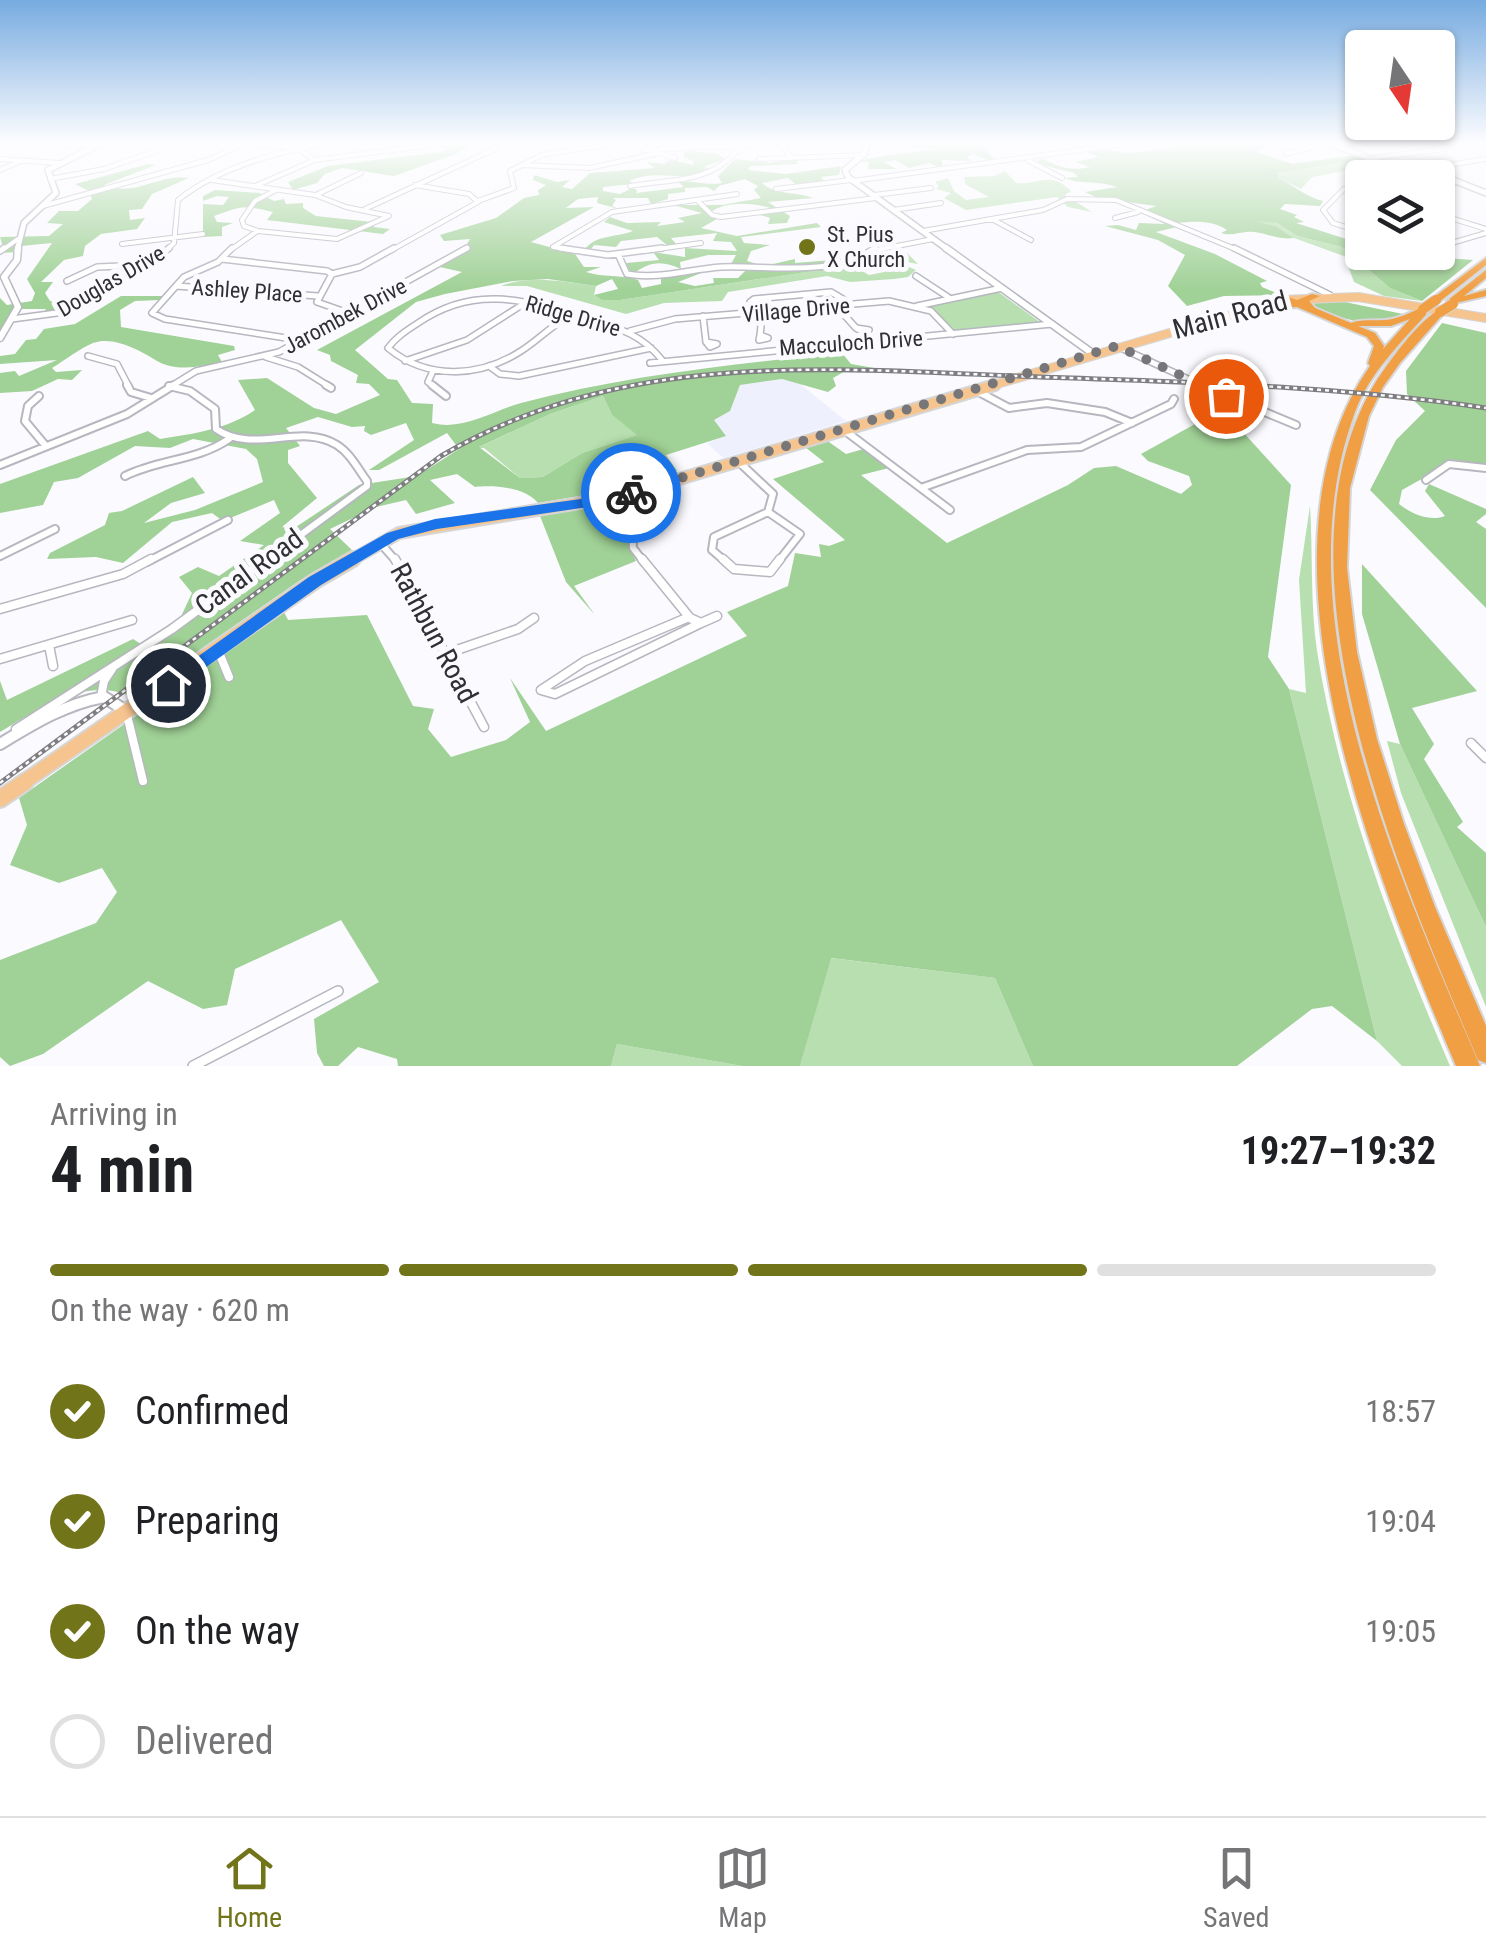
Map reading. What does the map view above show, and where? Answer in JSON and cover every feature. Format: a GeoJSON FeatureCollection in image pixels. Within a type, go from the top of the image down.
{"type":"FeatureCollection","features":[{"type":"Feature","properties":{"kind":"highway"},"geometry":{"type":"LineString","coordinates":[[1365,382],[1390,346],[1486,261]]}},
{"type":"Feature","properties":{"kind":"highway"},"geometry":{"type":"LineString","coordinates":[[1451,303],[1486,272]]}},
{"type":"Feature","properties":{"kind":"highway"},"geometry":{"type":"LineString","coordinates":[[1256,306],[1283,303],[1358,323],[1382,324],[1486,292]]}},
{"type":"Feature","properties":{"kind":"highway"},"geometry":{"type":"LineString","coordinates":[[1306,308],[1302,300],[1315,296]]}},
{"type":"Feature","properties":{"kind":"highway"},"geometry":{"type":"LineString","coordinates":[[1288,299],[1355,326],[1376,339],[1378,352],[1341,434],[1329,486],[1324,566],[1332,647],[1353,749],[1381,843],[1468,1066]]}},
{"type":"Feature","properties":{"kind":"highway"},"geometry":{"type":"LineString","coordinates":[[1431,308],[1363,415],[1344,489],[1340,570],[1354,674],[1382,782],[1430,920],[1486,1052]]}},
{"type":"Feature","properties":{"kind":"main road","name":"Main Road"},"geometry":{"type":"LineString","coordinates":[[0,799],[315,581],[380,543],[427,526],[610,498],[1092,353],[1288,299],[1384,299],[1486,318]]}},
{"type":"Feature","properties":{"kind":"street"},"geometry":{"type":"LineString","coordinates":[[0,338],[18,308],[4,277],[16,260],[18,239],[25,222],[55,192]]}},
{"type":"Feature","properties":{"kind":"street"},"geometry":{"type":"LineString","coordinates":[[44,206],[95,192]]}},
{"type":"Feature","properties":{"kind":"street","name":"Douglas Drive"},"geometry":{"type":"LineString","coordinates":[[12,319],[61,313],[146,265],[172,246],[178,200],[192,192]]}},
{"type":"Feature","properties":{"kind":"street"},"geometry":{"type":"LineString","coordinates":[[272,192],[257,199],[242,220],[244,226],[258,231],[342,238],[389,216],[287,192]]}},
{"type":"Feature","properties":{"kind":"street"},"geometry":{"type":"LineString","coordinates":[[315,196],[324,192]]}},
{"type":"Feature","properties":{"kind":"street"},"geometry":{"type":"LineString","coordinates":[[364,210],[401,192]]}},
{"type":"Feature","properties":{"kind":"street"},"geometry":{"type":"LineString","coordinates":[[455,192],[469,194],[478,201]]}},
{"type":"Feature","properties":{"kind":"street"},"geometry":{"type":"LineString","coordinates":[[351,314],[316,302],[332,274],[383,255],[472,208],[478,201],[504,192]]}},
{"type":"Feature","properties":{"kind":"street"},"geometry":{"type":"LineString","coordinates":[[868,192],[1092,353]]}},
{"type":"Feature","properties":{"kind":"street"},"geometry":{"type":"LineString","coordinates":[[698,201],[718,217],[904,192]]}},
{"type":"Feature","properties":{"kind":"street"},"geometry":{"type":"LineString","coordinates":[[1341,192],[1323,211],[1333,223],[1345,227]]}},
{"type":"Feature","properties":{"kind":"street"},"geometry":{"type":"LineString","coordinates":[[701,242],[618,254],[553,248],[612,212],[737,194]]}},
{"type":"Feature","properties":{"kind":"street"},"geometry":{"type":"LineString","coordinates":[[922,232],[1042,210],[1072,198],[1118,200],[1238,250],[1330,296]]}},
{"type":"Feature","properties":{"kind":"street"},"geometry":{"type":"LineString","coordinates":[[893,210],[942,203]]}},
{"type":"Feature","properties":{"kind":"street"},"geometry":{"type":"LineString","coordinates":[[1115,218],[1140,212]]}},
{"type":"Feature","properties":{"kind":"street"},"geometry":{"type":"LineString","coordinates":[[991,218],[1030,240]]}},
{"type":"Feature","properties":{"kind":"street"},"geometry":{"type":"LineString","coordinates":[[1455,220],[1486,231]]}},
{"type":"Feature","properties":{"kind":"street"},"geometry":{"type":"LineString","coordinates":[[258,231],[242,238],[221,260],[186,275],[153,308],[155,316],[301,340]]}},
{"type":"Feature","properties":{"kind":"street"},"geometry":{"type":"LineString","coordinates":[[1455,241],[1486,231]]}},
{"type":"Feature","properties":{"kind":"street"},"geometry":{"type":"LineString","coordinates":[[122,244],[202,234]]}},
{"type":"Feature","properties":{"kind":"street"},"geometry":{"type":"LineString","coordinates":[[0,252],[18,239]]}},
{"type":"Feature","properties":{"kind":"street"},"geometry":{"type":"LineString","coordinates":[[618,254],[626,274],[642,277],[717,267],[769,271],[843,262],[862,258],[876,246],[933,239]]}},
{"type":"Feature","properties":{"kind":"street","name":"Jarombek Drive"},"geometry":{"type":"LineString","coordinates":[[0,465],[127,414],[202,368],[266,357],[413,280],[442,258],[467,248]]}},
{"type":"Feature","properties":{"kind":"street"},"geometry":{"type":"LineString","coordinates":[[221,260],[316,268],[332,274]]}},
{"type":"Feature","properties":{"kind":"street"},"geometry":{"type":"LineString","coordinates":[[67,281],[100,266],[146,265]]}},
{"type":"Feature","properties":{"kind":"street"},"geometry":{"type":"LineString","coordinates":[[916,276],[949,297]]}},
{"type":"Feature","properties":{"kind":"street","name":"Ashley Place"},"geometry":{"type":"LineString","coordinates":[[174,286],[319,296]]}},
{"type":"Feature","properties":{"kind":"street","name":"Village Drive"},"geometry":{"type":"LineString","coordinates":[[628,332],[650,323],[703,316],[889,302],[918,306],[1002,288]]}},
{"type":"Feature","properties":{"kind":"street"},"geometry":{"type":"LineString","coordinates":[[760,335],[751,300],[834,292],[852,305]]}},
{"type":"Feature","properties":{"kind":"street","name":"Ridge Drive"},"geometry":{"type":"LineString","coordinates":[[566,318],[542,331],[522,350],[489,366],[434,371],[404,361],[389,350],[391,341],[444,306],[481,297],[526,302],[628,332],[644,339],[662,360]]}},
{"type":"Feature","properties":{"kind":"street"},"geometry":{"type":"LineString","coordinates":[[404,361],[467,340],[526,302]]}},
{"type":"Feature","properties":{"kind":"street"},"geometry":{"type":"LineString","coordinates":[[918,306],[932,312],[954,335]]}},
{"type":"Feature","properties":{"kind":"street"},"geometry":{"type":"LineString","coordinates":[[838,307],[856,328]]}},
{"type":"Feature","properties":{"kind":"street"},"geometry":{"type":"LineString","coordinates":[[703,316],[706,342]]}},
{"type":"Feature","properties":{"kind":"street","name":"Macculoch Drive"},"geometry":{"type":"LineString","coordinates":[[650,363],[1052,324]]}},
{"type":"Feature","properties":{"kind":"street"},"geometry":{"type":"LineString","coordinates":[[1117,346],[1257,412],[1296,425]]}},
{"type":"Feature","properties":{"kind":"street"},"geometry":{"type":"LineString","coordinates":[[489,366],[500,374],[519,376],[651,348]]}},
{"type":"Feature","properties":{"kind":"street"},"geometry":{"type":"LineString","coordinates":[[88,356],[117,364],[131,392],[152,398]]}},
{"type":"Feature","properties":{"kind":"street"},"geometry":{"type":"LineString","coordinates":[[266,357],[298,367],[331,388]]}},
{"type":"Feature","properties":{"kind":"street"},"geometry":{"type":"LineString","coordinates":[[434,371],[428,382],[446,396]]}},
{"type":"Feature","properties":{"kind":"street"},"geometry":{"type":"LineString","coordinates":[[169,386],[190,391],[209,404],[218,416],[217,432],[230,438]]}},
{"type":"Feature","properties":{"kind":"street"},"geometry":{"type":"LineString","coordinates":[[974,389],[1006,407],[1047,403],[1110,413],[1133,424]]}},
{"type":"Feature","properties":{"kind":"street"},"geometry":{"type":"LineString","coordinates":[[39,396],[28,406],[25,421],[45,445]]}},
{"type":"Feature","properties":{"kind":"street"},"geometry":{"type":"LineString","coordinates":[[921,488],[1027,450],[1081,447],[1133,424],[1174,399]]}},
{"type":"Feature","properties":{"kind":"street"},"geometry":{"type":"LineString","coordinates":[[843,429],[950,510]]}},
{"type":"Feature","properties":{"kind":"street"},"geometry":{"type":"LineString","coordinates":[[126,476],[196,458],[230,438]]}},
{"type":"Feature","properties":{"kind":"street","name":"Canal Road"},"geometry":{"type":"LineString","coordinates":[[3,742],[48,706],[172,629],[354,499],[368,484],[338,446],[326,440],[230,438]]}},
{"type":"Feature","properties":{"kind":"street"},"geometry":{"type":"LineString","coordinates":[[738,460],[771,491],[774,502],[768,512],[712,539],[711,548],[728,566],[770,572],[800,536],[783,519],[768,512]]}},
{"type":"Feature","properties":{"kind":"street"},"geometry":{"type":"LineString","coordinates":[[1426,480],[1449,464],[1486,468]]}},
{"type":"Feature","properties":{"kind":"street"},"geometry":{"type":"LineString","coordinates":[[610,498],[630,525],[633,548],[689,617],[701,623]]}},
{"type":"Feature","properties":{"kind":"street"},"geometry":{"type":"LineString","coordinates":[[0,609],[123,574],[228,520]]}},
{"type":"Feature","properties":{"kind":"street"},"geometry":{"type":"LineString","coordinates":[[0,556],[54,529]]}},
{"type":"Feature","properties":{"kind":"street","name":"Rathbun Road"},"geometry":{"type":"LineString","coordinates":[[380,543],[394,557],[484,727]]}},
{"type":"Feature","properties":{"kind":"street"},"geometry":{"type":"LineString","coordinates":[[689,617],[583,662],[546,681],[542,690],[555,694],[717,616]]}},
{"type":"Feature","properties":{"kind":"street"},"geometry":{"type":"LineString","coordinates":[[445,654],[518,628],[534,618]]}},
{"type":"Feature","properties":{"kind":"street"},"geometry":{"type":"LineString","coordinates":[[0,659],[132,620]]}},
{"type":"Feature","properties":{"kind":"street"},"geometry":{"type":"LineString","coordinates":[[49,645],[53,666]]}},
{"type":"Feature","properties":{"kind":"street"},"geometry":{"type":"LineString","coordinates":[[218,649],[229,677]]}},
{"type":"Feature","properties":{"kind":"street"},"geometry":{"type":"LineString","coordinates":[[101,697],[104,681],[116,664]]}},
{"type":"Feature","properties":{"kind":"street"},"geometry":{"type":"LineString","coordinates":[[3,742],[73,704],[101,697],[126,711],[143,781]]}},
{"type":"Feature","properties":{"kind":"street"},"geometry":{"type":"LineString","coordinates":[[1471,743],[1486,758]]}},
{"type":"Feature","properties":{"kind":"street"},"geometry":{"type":"LineString","coordinates":[[193,1066],[338,991]]}},
{"type":"Feature","properties":{"kind":"shaded area"},"geometry":{"type":"Polygon","coordinates":[[[782,379],[799,383],[846,421],[723,458],[707,443],[725,436],[713,420],[730,411],[740,385],[782,379]]]}},
{"type":"Feature","properties":{"kind":"green space"},"geometry":{"type":"Polygon","coordinates":[[[89,192],[157,192],[142,209],[129,210],[130,220],[145,218],[137,229],[101,234],[85,246],[83,256],[64,260],[41,282],[53,282],[45,293],[50,301],[77,304],[41,317],[46,309],[18,309],[0,332],[0,298],[7,305],[32,301],[35,293],[27,279],[52,243],[0,253],[0,237],[49,236],[63,224],[47,223],[59,211],[78,211],[92,199],[89,192]]]}},
{"type":"Feature","properties":{"kind":"green space"},"geometry":{"type":"Polygon","coordinates":[[[212,192],[260,193],[274,201],[284,199],[286,204],[303,203],[303,208],[316,216],[372,222],[374,227],[390,229],[383,234],[267,220],[273,212],[242,208],[214,216],[217,222],[233,223],[222,227],[222,236],[203,237],[203,204],[223,205],[229,197],[203,201],[203,196],[212,192]]]}},
{"type":"Feature","properties":{"kind":"green space"},"geometry":{"type":"Polygon","coordinates":[[[538,192],[685,192],[668,194],[668,199],[651,204],[648,198],[613,198],[616,200],[612,206],[619,209],[597,203],[598,197],[578,199],[566,208],[594,207],[531,242],[575,254],[584,267],[601,267],[586,272],[638,280],[642,288],[661,284],[661,277],[704,272],[678,282],[695,286],[714,283],[713,278],[738,278],[748,268],[731,264],[736,255],[708,255],[680,262],[681,269],[656,263],[632,275],[626,263],[659,260],[653,252],[685,257],[685,248],[737,251],[731,242],[713,241],[717,233],[671,238],[677,245],[668,246],[657,237],[621,241],[616,247],[594,245],[589,252],[583,252],[599,239],[633,231],[604,222],[610,217],[627,223],[661,222],[657,226],[685,222],[678,218],[702,213],[673,205],[722,205],[761,198],[756,192],[813,198],[768,202],[790,216],[787,223],[768,224],[770,218],[757,214],[770,208],[738,204],[714,210],[708,214],[717,219],[701,228],[737,236],[817,223],[821,227],[741,237],[744,243],[770,245],[751,251],[747,261],[764,266],[795,259],[795,263],[857,258],[825,263],[826,269],[620,300],[602,300],[594,295],[618,289],[612,279],[596,286],[548,279],[513,281],[416,302],[355,350],[388,379],[397,380],[412,403],[433,404],[432,423],[466,423],[561,393],[720,366],[842,353],[851,364],[880,369],[849,369],[833,378],[836,386],[828,392],[782,379],[740,385],[730,411],[714,420],[726,436],[666,455],[677,471],[616,490],[538,503],[517,490],[475,487],[457,474],[430,480],[455,503],[416,514],[406,500],[376,507],[330,529],[352,550],[299,581],[132,697],[115,691],[81,692],[47,705],[0,732],[0,681],[7,700],[133,639],[144,646],[177,625],[192,593],[179,577],[198,567],[219,576],[264,545],[240,541],[280,513],[274,500],[223,521],[212,513],[172,522],[123,563],[96,557],[47,559],[50,553],[105,525],[109,513],[122,511],[193,477],[205,493],[171,503],[144,523],[195,510],[263,482],[257,459],[246,449],[193,439],[170,448],[135,446],[78,478],[54,482],[43,505],[0,513],[0,484],[148,431],[160,439],[233,422],[255,410],[238,380],[267,378],[314,408],[336,414],[380,395],[369,384],[356,383],[358,375],[317,350],[462,272],[431,265],[464,249],[470,239],[444,241],[440,235],[496,218],[524,198],[539,195],[538,192]],[[603,396],[550,414],[479,447],[520,478],[543,477],[582,453],[637,435],[612,415],[603,396]],[[318,417],[286,428],[300,446],[288,450],[288,463],[317,498],[282,527],[293,529],[359,485],[417,476],[459,449],[447,433],[379,470],[369,470],[414,440],[406,423],[371,435],[364,431],[365,426],[352,427],[318,417]]]}},
{"type":"Feature","properties":{"kind":"green space"},"geometry":{"type":"Polygon","coordinates":[[[946,192],[955,192],[966,200],[989,197],[979,192],[1070,192],[1065,195],[1092,212],[1068,207],[1057,197],[966,210],[944,198],[951,193],[946,192]]]}},
{"type":"Feature","properties":{"kind":"green space"},"geometry":{"type":"Polygon","coordinates":[[[1085,192],[1302,192],[1323,201],[1320,206],[1285,204],[1280,209],[1304,222],[1296,223],[1345,239],[1345,250],[1297,236],[1277,223],[1256,221],[1276,226],[1294,238],[1250,232],[1225,234],[1221,233],[1227,230],[1209,223],[1177,223],[1177,227],[1156,232],[1215,254],[1267,281],[1260,283],[1262,287],[1281,295],[1224,296],[1187,306],[1168,286],[1185,255],[1158,240],[1105,226],[1136,230],[1139,223],[1165,224],[1140,212],[1156,206],[1098,198],[1085,192]]]}},
{"type":"Feature","properties":{"kind":"green space"},"geometry":{"type":"Polygon","coordinates":[[[1254,221],[1277,223],[1297,236],[1342,247],[1345,256],[1294,238],[1276,226],[1254,221]]]}},
{"type":"Feature","properties":{"kind":"green space"},"geometry":{"type":"Polygon","coordinates":[[[907,253],[918,264],[896,260],[857,268],[869,275],[909,267],[916,270],[908,277],[850,282],[827,276],[728,292],[722,301],[664,303],[626,314],[527,286],[501,286],[524,280],[560,281],[596,286],[594,295],[602,300],[620,300],[825,269],[863,261],[871,254],[881,259],[907,253]]]}},
{"type":"Feature","properties":{"kind":"green space"},"geometry":{"type":"Polygon","coordinates":[[[1455,259],[1473,260],[1422,301],[1390,288],[1369,270],[1455,270],[1455,259]]]}},
{"type":"Feature","properties":{"kind":"green space"},"geometry":{"type":"Polygon","coordinates":[[[1350,270],[1369,270],[1390,288],[1422,301],[1384,296],[1354,282],[1350,270]]]}},
{"type":"Feature","properties":{"kind":"green space"},"geometry":{"type":"Polygon","coordinates":[[[994,289],[1044,325],[953,335],[930,311],[918,305],[994,289]]]}},
{"type":"Feature","properties":{"kind":"green space"},"geometry":{"type":"Polygon","coordinates":[[[121,296],[163,296],[160,300],[135,301],[120,310],[121,327],[234,346],[235,350],[218,355],[222,362],[182,367],[166,365],[119,343],[101,341],[52,368],[56,372],[82,370],[72,380],[58,379],[32,391],[0,393],[0,373],[15,371],[19,376],[57,360],[0,364],[0,356],[15,354],[26,340],[36,339],[44,329],[75,324],[121,296]]]}},
{"type":"Feature","properties":{"kind":"green space"},"geometry":{"type":"Polygon","coordinates":[[[1308,300],[1335,300],[1403,314],[1380,322],[1356,321],[1319,309],[1308,304],[1308,300]]]}},
{"type":"Feature","properties":{"kind":"green space"},"geometry":{"type":"Polygon","coordinates":[[[1442,323],[1486,333],[1486,468],[1443,467],[1402,490],[1399,504],[1421,516],[1445,516],[1425,491],[1429,484],[1486,509],[1486,514],[1476,522],[1486,529],[1486,608],[1370,490],[1396,440],[1425,411],[1407,394],[1406,371],[1442,323]]]}},
{"type":"Feature","properties":{"kind":"green space"},"geometry":{"type":"Polygon","coordinates":[[[603,396],[612,415],[638,435],[582,453],[543,477],[520,478],[484,448],[477,448],[550,414],[603,396]]]}},
{"type":"Feature","properties":{"kind":"green space"},"geometry":{"type":"Polygon","coordinates":[[[1222,409],[1291,485],[1268,657],[1289,689],[1377,1041],[1332,1006],[1312,1009],[1237,1066],[1033,1066],[995,978],[831,958],[800,1066],[742,1066],[617,1044],[611,1066],[398,1066],[397,1059],[358,1047],[338,1066],[324,1066],[317,1053],[314,1019],[379,982],[341,920],[235,969],[227,1005],[203,1009],[148,981],[43,1054],[10,1066],[0,1057],[0,960],[96,923],[117,892],[102,868],[59,883],[10,865],[27,825],[19,798],[284,612],[288,620],[367,615],[413,706],[434,709],[428,729],[451,757],[506,740],[530,722],[510,678],[546,731],[747,636],[727,612],[788,586],[795,553],[821,557],[819,544],[829,546],[845,540],[773,479],[824,462],[805,447],[826,440],[846,454],[867,448],[893,467],[861,475],[947,543],[1068,485],[1094,468],[1116,466],[1181,494],[1192,485],[1189,476],[1148,461],[1141,454],[1222,409]]]}},
{"type":"Feature","properties":{"kind":"green space"},"geometry":{"type":"Polygon","coordinates":[[[617,503],[623,532],[636,561],[574,586],[595,615],[566,582],[540,516],[617,503]]]}},
{"type":"Feature","properties":{"kind":"green space"},"geometry":{"type":"Polygon","coordinates":[[[1310,506],[1317,651],[1339,758],[1389,914],[1450,1066],[1402,1066],[1377,1041],[1289,689],[1306,693],[1299,580],[1310,506]]]}},
{"type":"Feature","properties":{"kind":"green space"},"geometry":{"type":"Polygon","coordinates":[[[1362,564],[1477,691],[1412,708],[1434,744],[1424,759],[1463,822],[1457,827],[1486,853],[1486,927],[1400,744],[1362,614],[1362,564]]]}},
{"type":"Feature","properties":{"kind":"green space"},"geometry":{"type":"Polygon","coordinates":[[[1387,741],[1400,744],[1486,927],[1486,1007],[1401,793],[1387,741]]]}},
{"type":"Feature","properties":{"kind":"green space"},"geometry":{"type":"Polygon","coordinates":[[[830,958],[995,978],[1033,1066],[800,1066],[830,958]]]}},
{"type":"Feature","properties":{"kind":"green space"},"geometry":{"type":"Polygon","coordinates":[[[617,1044],[742,1066],[611,1066],[617,1044]]]}},
{"type":"Feature","properties":{"kind":"railway"},"geometry":{"type":"LineString","coordinates":[[0,783],[441,456],[512,421],[584,397],[658,381],[808,370],[1263,386],[1486,408]]}},
{"type":"Feature","properties":{"kind":"way so far"},"geometry":{"type":"LineString","coordinates":[[631,493],[1117,346],[1226,396]]}},
{"type":"Feature","properties":{"kind":"place","name":"St. Pius X Church"},"geometry":{"type":"Point","coordinates":[807,247]}},
{"type":"Feature","properties":{"kind":"route"},"geometry":{"type":"LineString","coordinates":[[168,685],[315,581],[392,536],[435,524],[588,503],[631,493]]}}]}
